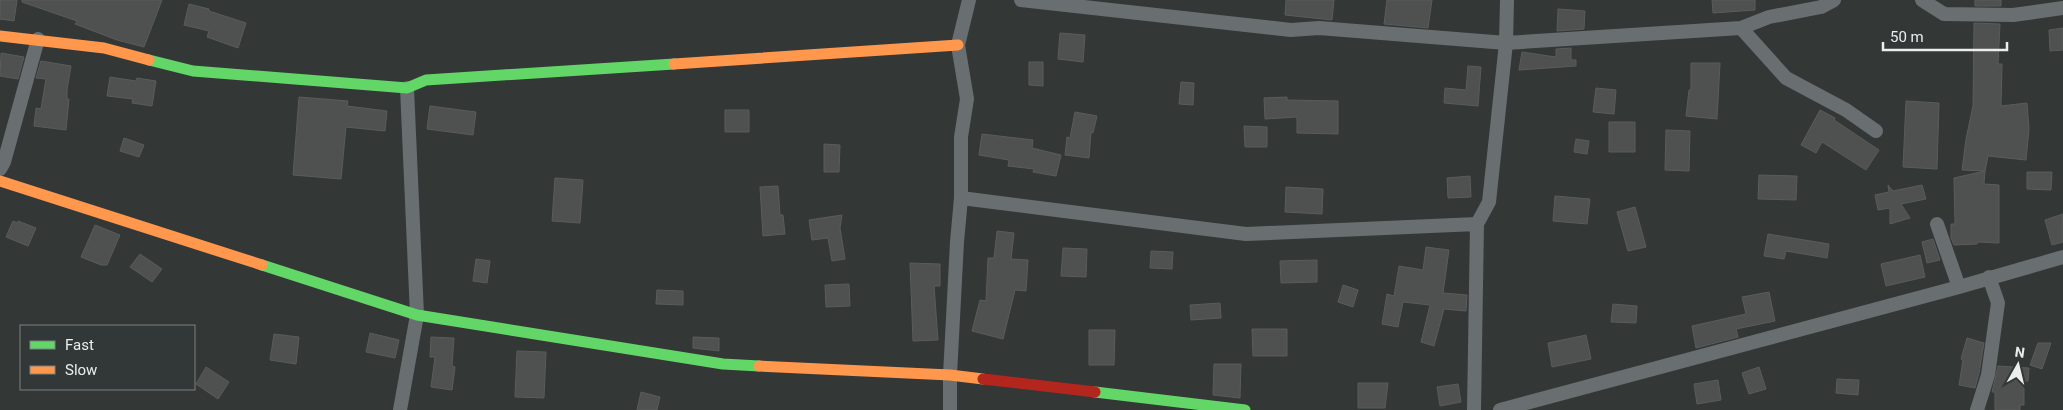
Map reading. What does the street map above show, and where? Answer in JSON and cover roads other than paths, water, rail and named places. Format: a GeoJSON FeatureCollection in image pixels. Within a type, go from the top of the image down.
{"type":"FeatureCollection","features":[{"type":"Feature","properties":{"kind":"street"},"geometry":{"type":"LineString","coordinates":[[950,410],[957,242],[962,198],[961,137],[967,99],[958,45],[970,0]]}},
{"type":"Feature","properties":{"kind":"street"},"geometry":{"type":"LineString","coordinates":[[1021,0],[1291,30],[1319,28],[1506,43],[1741,28],[1769,17],[1821,7],[1834,0]]}},
{"type":"Feature","properties":{"kind":"street"},"geometry":{"type":"LineString","coordinates":[[1474,410],[1477,224],[1490,202],[1506,43],[1507,0]]}},
{"type":"Feature","properties":{"kind":"street"},"geometry":{"type":"LineString","coordinates":[[1922,0],[1944,14],[2013,15],[2063,8]]}},
{"type":"Feature","properties":{"kind":"street"},"geometry":{"type":"LineString","coordinates":[[1741,28],[1786,78],[1846,110],[1876,132]]}},
{"type":"Feature","properties":{"kind":"street"},"geometry":{"type":"LineString","coordinates":[[0,36],[104,48],[193,71],[407,88],[426,80],[958,45]]}},
{"type":"Feature","properties":{"kind":"street"},"geometry":{"type":"LineString","coordinates":[[0,170],[4,162],[38,39]]}},
{"type":"Feature","properties":{"kind":"street"},"geometry":{"type":"LineString","coordinates":[[400,410],[416,315],[407,88]]}},
{"type":"Feature","properties":{"kind":"street"},"geometry":{"type":"LineString","coordinates":[[0,181],[416,315],[723,364],[950,376],[1245,410]]}},
{"type":"Feature","properties":{"kind":"street"},"geometry":{"type":"LineString","coordinates":[[962,198],[1246,234],[1477,224]]}},
{"type":"Feature","properties":{"kind":"street"},"geometry":{"type":"LineString","coordinates":[[1937,224],[1959,287]]}},
{"type":"Feature","properties":{"kind":"street"},"geometry":{"type":"LineString","coordinates":[[1500,410],[1959,287],[2063,257]]}},
{"type":"Feature","properties":{"kind":"street"},"geometry":{"type":"LineString","coordinates":[[1977,410],[1988,375],[1998,303],[1990,278]]}}]}
